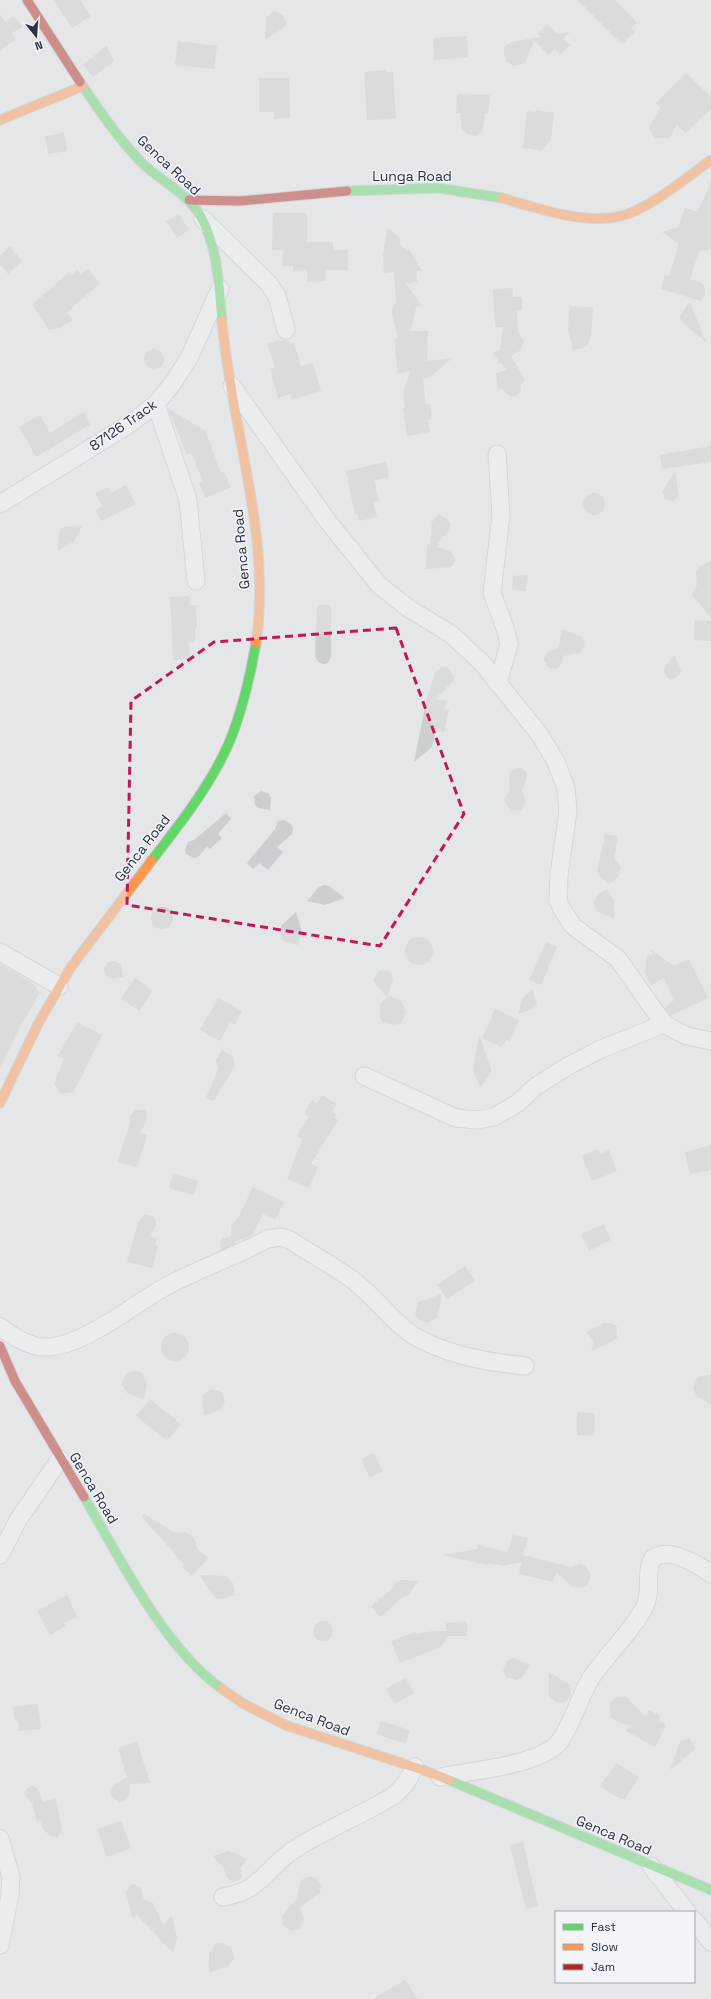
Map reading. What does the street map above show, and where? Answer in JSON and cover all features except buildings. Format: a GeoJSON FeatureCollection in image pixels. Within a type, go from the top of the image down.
{"type":"FeatureCollection","features":[{"type":"Feature","properties":{"kind":"street","name":"Genca Road"},"geometry":{"type":"LineString","coordinates":[[0,1103],[59,986],[82,951],[206,787],[227,748],[241,709],[251,669],[256,640],[259,607],[259,565],[256,535],[226,358],[220,289],[209,238],[201,216],[189,200],[136,158],[83,86],[27,0]]}},
{"type":"Feature","properties":{"kind":"street"},"geometry":{"type":"LineString","coordinates":[[0,120],[83,86]]}},
{"type":"Feature","properties":{"kind":"street","name":"Lunga Road"},"geometry":{"type":"LineString","coordinates":[[189,200],[240,201],[372,189],[438,188],[491,195],[564,215],[596,218],[620,216],[655,200],[711,160]]}},
{"type":"Feature","properties":{"kind":"street"},"geometry":{"type":"LineString","coordinates":[[201,216],[269,284],[277,296],[286,330]]}},
{"type":"Feature","properties":{"kind":"street","name":"87126 Track"},"geometry":{"type":"LineString","coordinates":[[0,504],[128,425],[156,404],[173,383],[190,356],[220,289]]}},
{"type":"Feature","properties":{"kind":"street"},"geometry":{"type":"LineString","coordinates":[[231,385],[326,519],[379,585],[408,608],[451,634],[482,663],[540,735],[556,762],[566,788],[568,811],[559,875],[558,900],[563,911],[574,926],[618,959],[664,1024],[687,1036],[711,1041]]}},
{"type":"Feature","properties":{"kind":"street"},"geometry":{"type":"LineString","coordinates":[[156,404],[188,500],[196,581]]}},
{"type":"Feature","properties":{"kind":"street"},"geometry":{"type":"LineString","coordinates":[[497,454],[502,515],[492,593],[505,628],[509,644],[498,683]]}},
{"type":"Feature","properties":{"kind":"street"},"geometry":{"type":"LineString","coordinates":[[0,952],[59,986]]}},
{"type":"Feature","properties":{"kind":"street"},"geometry":{"type":"LineString","coordinates":[[364,1076],[456,1118],[476,1120],[494,1117],[518,1104],[535,1087],[568,1066],[601,1049],[664,1024]]}},
{"type":"Feature","properties":{"kind":"street"},"geometry":{"type":"LineString","coordinates":[[0,1327],[10,1335],[32,1344],[44,1347],[62,1344],[85,1335],[165,1287],[267,1239],[280,1237],[290,1240],[354,1281],[401,1326],[421,1340],[446,1350],[479,1360],[525,1366]]}},
{"type":"Feature","properties":{"kind":"street","name":"Genca Road"},"geometry":{"type":"LineString","coordinates":[[0,1346],[15,1381],[140,1592],[168,1633],[190,1660],[214,1684],[244,1704],[285,1725],[415,1767],[711,1890]]}},
{"type":"Feature","properties":{"kind":"street"},"geometry":{"type":"LineString","coordinates":[[0,1554],[18,1520],[60,1459]]}},
{"type":"Feature","properties":{"kind":"street"},"geometry":{"type":"LineString","coordinates":[[440,1777],[522,1762],[550,1751],[559,1743],[575,1715],[590,1681],[632,1628],[645,1607],[649,1590],[650,1563],[652,1558],[662,1555],[681,1558],[711,1574]]}},
{"type":"Feature","properties":{"kind":"street"},"geometry":{"type":"LineString","coordinates":[[224,1897],[244,1892],[253,1887],[297,1847],[395,1795],[406,1783],[415,1767]]}},
{"type":"Feature","properties":{"kind":"street"},"geometry":{"type":"LineString","coordinates":[[0,1839],[11,1877],[10,1895],[0,1945]]}},
{"type":"Feature","properties":{"kind":"street"},"geometry":{"type":"LineString","coordinates":[[651,1866],[686,1911]]}},
{"type":"Feature","properties":{"kind":"street"},"geometry":{"type":"LineString","coordinates":[[695,1921],[711,1942]]}},
{"type":"Feature","properties":{"kind":"highlighted area"},"geometry":{"type":"Polygon","coordinates":[[[396,628],[464,814],[380,946],[127,905],[131,701],[214,642],[396,628]]]}},
{"type":"Feature","properties":{"kind":"traffic: fast"},"geometry":{"type":"LineString","coordinates":[[80,82],[109,124],[141,162],[181,194],[195,208],[201,217],[211,241],[217,268],[222,321]]}},
{"type":"Feature","properties":{"kind":"traffic: fast"},"geometry":{"type":"LineString","coordinates":[[347,191],[438,188],[502,198]]}},
{"type":"Feature","properties":{"kind":"traffic: fast"},"geometry":{"type":"LineString","coordinates":[[152,860],[204,789],[229,743],[242,707],[256,643]]}},
{"type":"Feature","properties":{"kind":"traffic: fast"},"geometry":{"type":"LineString","coordinates":[[84,1497],[144,1600],[162,1626],[181,1650],[201,1671],[222,1689]]}},
{"type":"Feature","properties":{"kind":"traffic: fast"},"geometry":{"type":"LineString","coordinates":[[449,1780],[711,1890]]}},
{"type":"Feature","properties":{"kind":"traffic: slow"},"geometry":{"type":"LineString","coordinates":[[0,120],[83,86]]}},
{"type":"Feature","properties":{"kind":"traffic: slow"},"geometry":{"type":"LineString","coordinates":[[502,198],[576,217],[607,218],[621,216],[644,207],[711,160]]}},
{"type":"Feature","properties":{"kind":"traffic: slow"},"geometry":{"type":"LineString","coordinates":[[222,321],[233,401],[255,522],[259,562],[260,603],[256,643]]}},
{"type":"Feature","properties":{"kind":"traffic: slow"},"geometry":{"type":"LineString","coordinates":[[0,1103],[38,1024],[71,967],[152,860]]}},
{"type":"Feature","properties":{"kind":"traffic: slow"},"geometry":{"type":"LineString","coordinates":[[222,1689],[244,1704],[285,1725],[426,1771],[449,1780]]}},
{"type":"Feature","properties":{"kind":"traffic: jam"},"geometry":{"type":"LineString","coordinates":[[27,0],[80,82]]}},
{"type":"Feature","properties":{"kind":"traffic: jam"},"geometry":{"type":"LineString","coordinates":[[189,200],[240,201],[347,191]]}},
{"type":"Feature","properties":{"kind":"traffic: jam"},"geometry":{"type":"LineString","coordinates":[[0,1346],[15,1381],[84,1497]]}}]}
